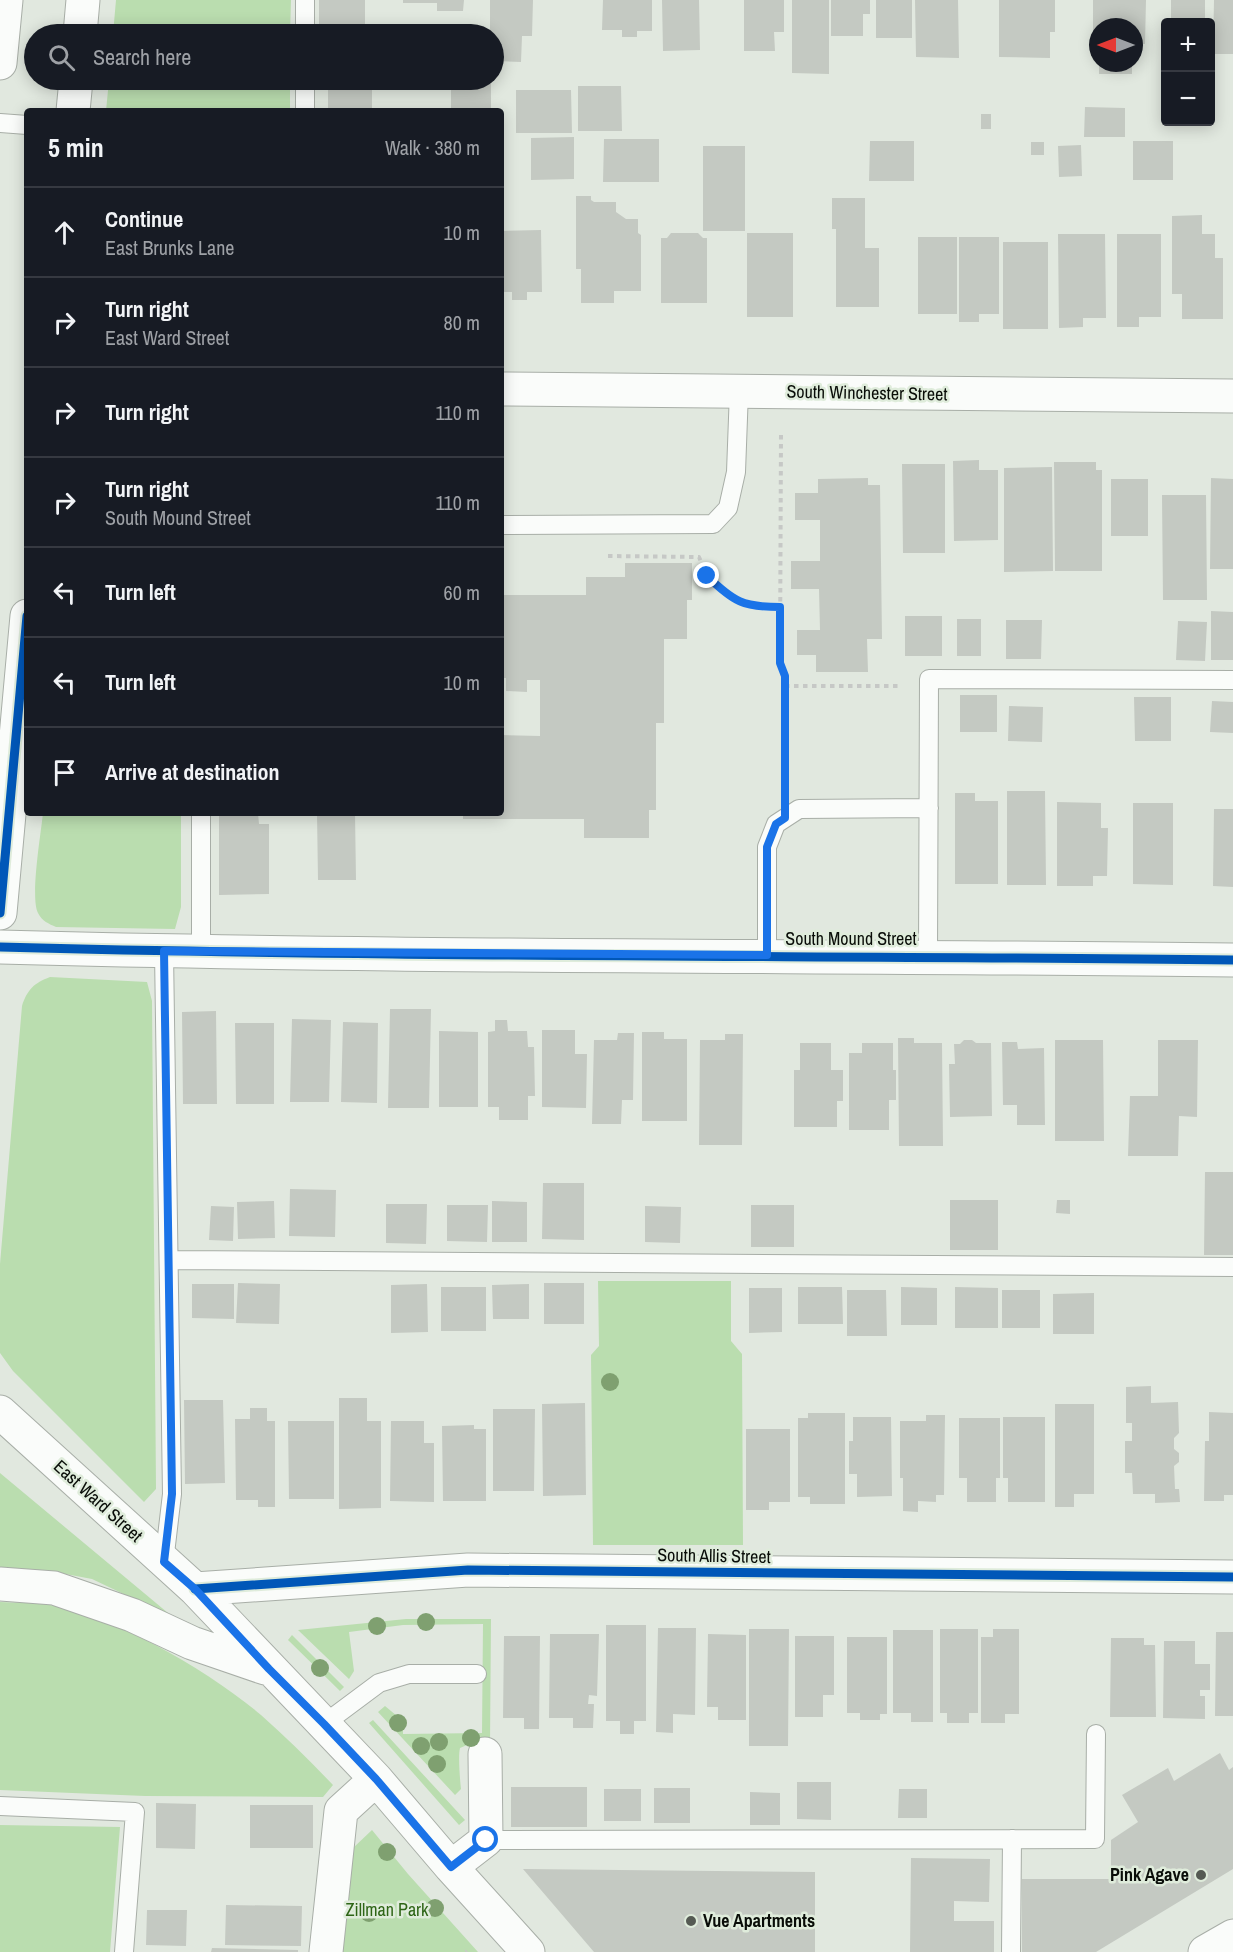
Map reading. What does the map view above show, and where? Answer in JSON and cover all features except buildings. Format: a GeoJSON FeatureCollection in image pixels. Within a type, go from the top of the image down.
{"type":"FeatureCollection","features":[{"type":"Feature","properties":{"kind":"street"},"geometry":{"type":"LineString","coordinates":[[0,63],[6,0]]}},
{"type":"Feature","properties":{"kind":"street"},"geometry":{"type":"LineString","coordinates":[[81,24],[83,0]]}},
{"type":"Feature","properties":{"kind":"street"},"geometry":{"type":"LineString","coordinates":[[73,108],[75,90]]}},
{"type":"Feature","properties":{"kind":"street","name":"South Winchester Street"},"geometry":{"type":"LineString","coordinates":[[504,389],[1233,396]]}},
{"type":"Feature","properties":{"kind":"street"},"geometry":{"type":"LineString","coordinates":[[0,913],[24,649]]}},
{"type":"Feature","properties":{"kind":"street","name":"South Mound Street"},"geometry":{"type":"LineString","coordinates":[[0,948],[1233,960]]}},
{"type":"Feature","properties":{"kind":"street","name":"East Ward Street"},"geometry":{"type":"LineString","coordinates":[[0,1412],[195,1589],[376,1779],[528,1952]]}},
{"type":"Feature","properties":{"kind":"street","name":"South Allis Street"},"geometry":{"type":"LineString","coordinates":[[195,1589],[468,1570],[1233,1577]]}},
{"type":"Feature","properties":{"kind":"street","name":"East Ward Street"},"geometry":{"type":"LineString","coordinates":[[0,1584],[54,1588],[132,1615],[192,1643],[269,1669]]}},
{"type":"Feature","properties":{"kind":"street"},"geometry":{"type":"LineString","coordinates":[[451,1867],[486,1840],[485,1754]]}},
{"type":"Feature","properties":{"kind":"street"},"geometry":{"type":"LineString","coordinates":[[326,1952],[341,1811],[376,1779]]}},
{"type":"Feature","properties":{"kind":"street"},"geometry":{"type":"LineString","coordinates":[[1205,1952],[1233,1936]]}},
{"type":"Feature","properties":{"kind":"lane"},"geometry":{"type":"LineString","coordinates":[[305,0],[305,24]]}},
{"type":"Feature","properties":{"kind":"lane"},"geometry":{"type":"LineString","coordinates":[[305,90],[305,108]]}},
{"type":"Feature","properties":{"kind":"lane"},"geometry":{"type":"LineString","coordinates":[[0,123],[24,125]]}},
{"type":"Feature","properties":{"kind":"lane"},"geometry":{"type":"LineString","coordinates":[[504,525],[713,524],[728,508],[736,472],[739,392]]}},
{"type":"Feature","properties":{"kind":"lane"},"geometry":{"type":"LineString","coordinates":[[928,956],[929,679],[1233,680]]}},
{"type":"Feature","properties":{"kind":"lane"},"geometry":{"type":"LineString","coordinates":[[767,955],[767,847],[776,824],[799,809],[929,808]]}},
{"type":"Feature","properties":{"kind":"lane"},"geometry":{"type":"LineString","coordinates":[[201,816],[201,951]]}},
{"type":"Feature","properties":{"kind":"lane"},"geometry":{"type":"LineString","coordinates":[[164,951],[172,1494],[164,1562]]}},
{"type":"Feature","properties":{"kind":"lane"},"geometry":{"type":"LineString","coordinates":[[169,1260],[1233,1267]]}},
{"type":"Feature","properties":{"kind":"lane"},"geometry":{"type":"LineString","coordinates":[[324,1724],[379,1683],[409,1674],[477,1674]]}},
{"type":"Feature","properties":{"kind":"lane"},"geometry":{"type":"LineString","coordinates":[[486,1840],[1095,1839],[1096,1734]]}},
{"type":"Feature","properties":{"kind":"lane"},"geometry":{"type":"LineString","coordinates":[[0,1806],[135,1812],[124,1952]]}},
{"type":"Feature","properties":{"kind":"lane"},"geometry":{"type":"LineString","coordinates":[[1011,1952],[1012,1839]]}},
{"type":"Feature","properties":{"kind":"path"},"geometry":{"type":"LineString","coordinates":[[781,435],[780,663],[785,676],[785,818]]}},
{"type":"Feature","properties":{"kind":"path"},"geometry":{"type":"LineString","coordinates":[[603,556],[699,557],[707,576],[741,604],[780,607]]}},
{"type":"Feature","properties":{"kind":"path"},"geometry":{"type":"LineString","coordinates":[[785,686],[929,686]]}},
{"type":"Feature","properties":{"kind":"green space"},"geometry":{"type":"Polygon","coordinates":[[[116,0],[291,0],[290,24],[114,24],[116,0]]]}},
{"type":"Feature","properties":{"kind":"green space"},"geometry":{"type":"Polygon","coordinates":[[[108,90],[290,90],[290,108],[106,108],[108,90]]]}},
{"type":"Feature","properties":{"kind":"green space"},"geometry":{"type":"Polygon","coordinates":[[[43,816],[181,816],[181,907],[175,929],[56,927],[44,920],[38,913],[35,894],[43,816]]]}},
{"type":"Feature","properties":{"kind":"green space"},"geometry":{"type":"Polygon","coordinates":[[[50,977],[147,982],[152,1001],[156,1489],[144,1502],[13,1371],[0,1353],[0,1264],[22,1006],[32,988],[50,977]]]}},
{"type":"Feature","properties":{"kind":"green space"},"geometry":{"type":"Polygon","coordinates":[[[598,1281],[731,1281],[731,1341],[742,1354],[743,1545],[593,1545],[591,1355],[599,1346],[598,1281]]]}},
{"type":"Feature","properties":{"kind":"green space"},"geometry":{"type":"Polygon","coordinates":[[[0,1473],[174,1618],[92,1579],[55,1572],[0,1570],[0,1473]]]}},
{"type":"Feature","properties":{"kind":"green space"},"geometry":{"type":"Polygon","coordinates":[[[0,1602],[46,1604],[73,1611],[102,1621],[159,1647],[239,1697],[298,1749],[333,1785],[323,1797],[145,1796],[0,1790],[0,1602]]]}},
{"type":"Feature","properties":{"kind":"green space"},"geometry":{"type":"Polygon","coordinates":[[[406,1619],[491,1619],[490,1745],[467,1745],[460,1748],[461,1789],[455,1795],[378,1712],[385,1706],[403,1721],[403,1734],[482,1733],[483,1624],[403,1625],[349,1632],[354,1671],[349,1679],[298,1630],[406,1619]]]}},
{"type":"Feature","properties":{"kind":"green space"},"geometry":{"type":"Polygon","coordinates":[[[292,1635],[344,1687],[340,1691],[288,1640],[292,1635]]]}},
{"type":"Feature","properties":{"kind":"green space"},"geometry":{"type":"Polygon","coordinates":[[[373,1720],[465,1820],[459,1825],[369,1723],[373,1720]]]}},
{"type":"Feature","properties":{"kind":"green space"},"geometry":{"type":"Polygon","coordinates":[[[0,1825],[120,1827],[110,1952],[0,1952],[0,1825]]]}},
{"type":"Feature","properties":{"kind":"green space","name":"Zillman Park"},"geometry":{"type":"Polygon","coordinates":[[[372,1830],[478,1952],[343,1952],[353,1848],[372,1830]]]}},
{"type":"Feature","properties":{"kind":"cycle path"},"geometry":{"type":"LineString","coordinates":[[0,913],[24,649]]}},
{"type":"Feature","properties":{"kind":"cycle path"},"geometry":{"type":"LineString","coordinates":[[0,947],[462,955],[1233,960]]}},
{"type":"Feature","properties":{"kind":"cycle path"},"geometry":{"type":"LineString","coordinates":[[195,1589],[468,1570],[1233,1577]]}},
{"type":"Feature","properties":{"kind":"place","name":"Pink Agave"},"geometry":{"type":"Point","coordinates":[1201,1875]}},
{"type":"Feature","properties":{"kind":"place","name":"Vue Apartments"},"geometry":{"type":"Point","coordinates":[691,1921]}},
{"type":"Feature","properties":{"kind":"route"},"geometry":{"type":"LineString","coordinates":[[486,1840],[451,1867],[376,1779],[195,1589],[164,1562],[172,1494],[164,951],[767,955],[767,847],[776,824],[785,818],[785,676],[780,663],[780,607],[741,604],[707,576]]}}]}
